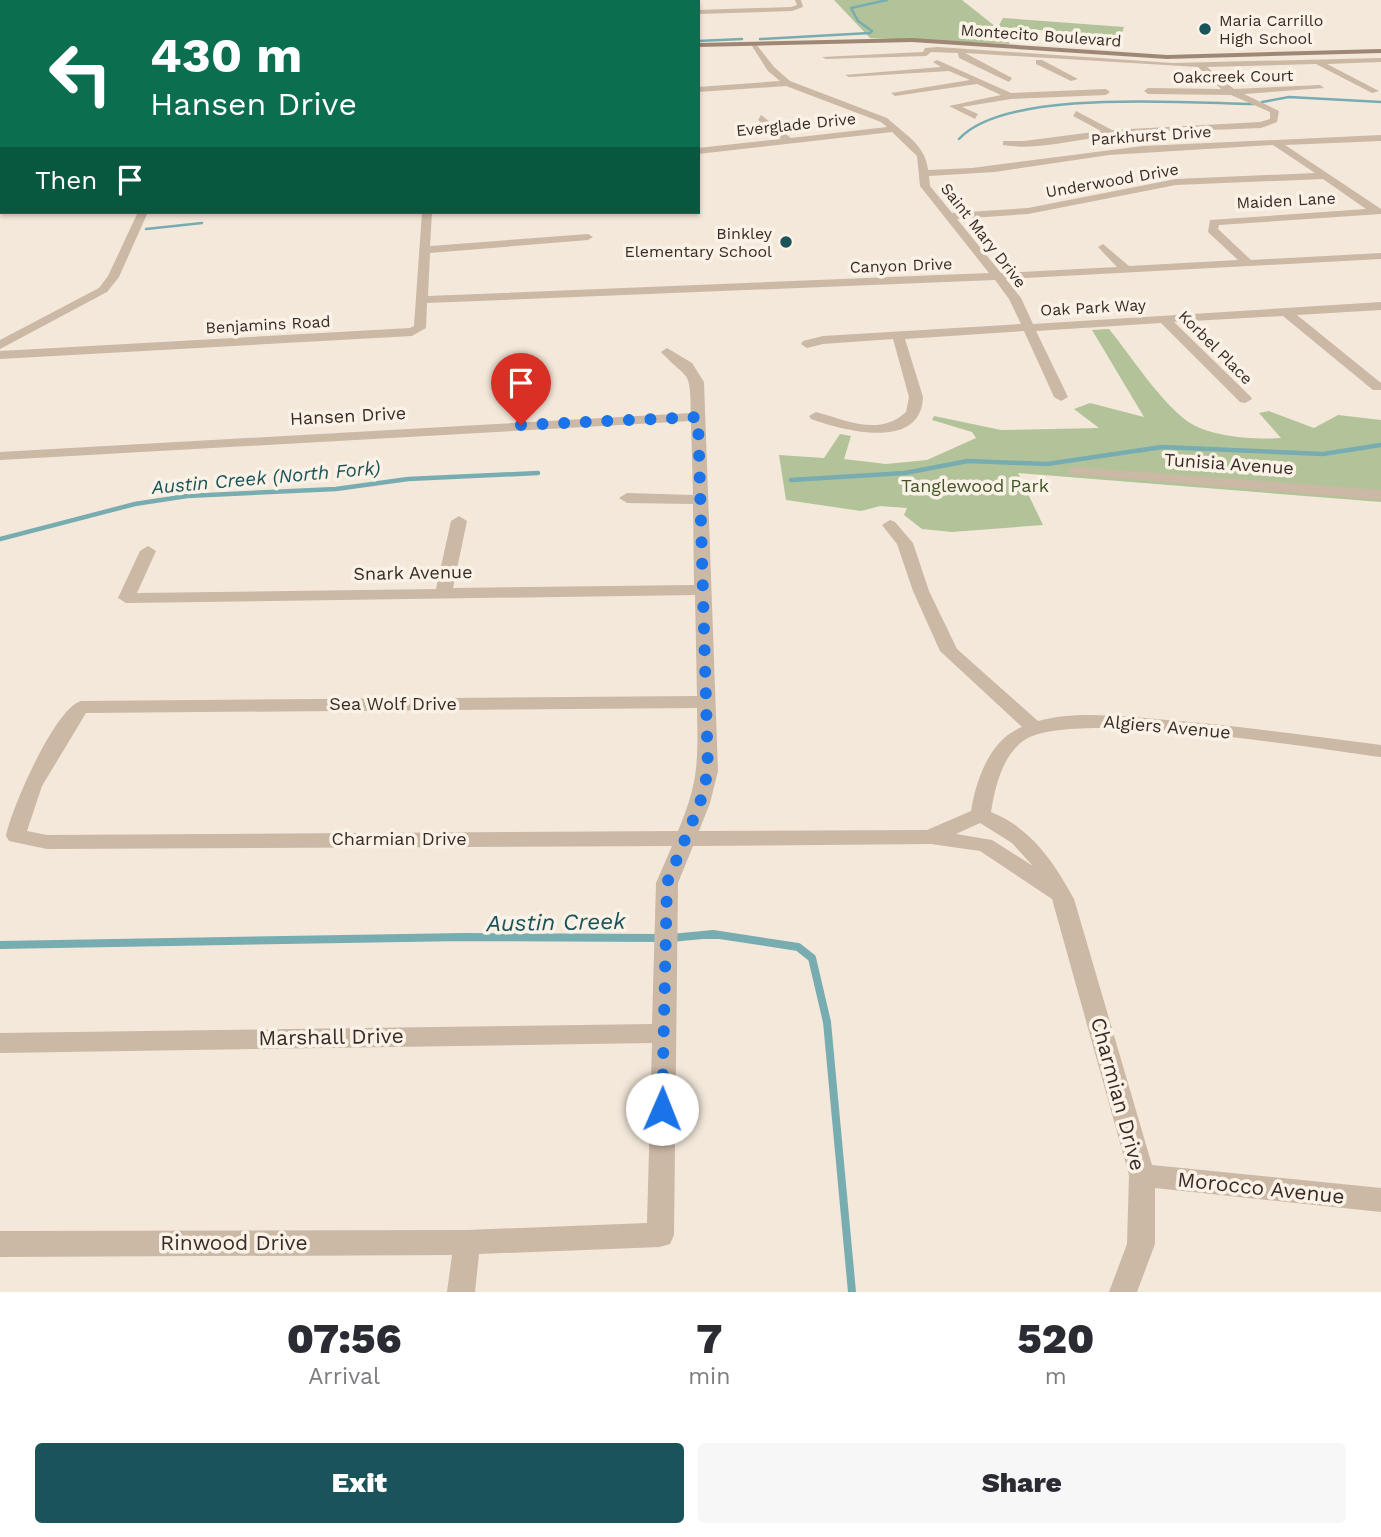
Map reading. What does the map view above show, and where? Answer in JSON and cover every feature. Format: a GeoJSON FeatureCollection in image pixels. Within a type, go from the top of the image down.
{"type":"FeatureCollection","features":[{"type":"Feature","properties":{"kind":"main road","name":"Montecito Boulevard"},"geometry":{"type":"LineString","coordinates":[[700,46],[912,40],[1181,57],[1380,57]]}},
{"type":"Feature","properties":{"kind":"main road","name":"Montecito Boulevard"},"geometry":{"type":"LineString","coordinates":[[700,46],[951,44],[1166,59],[1380,57]]}},
{"type":"Feature","properties":{"kind":"street"},"geometry":{"type":"LineString","coordinates":[[700,12],[792,9],[801,6],[798,0]]}},
{"type":"Feature","properties":{"kind":"street","name":"Saint Mary Drive"},"geometry":{"type":"LineString","coordinates":[[756,46],[771,69],[787,83],[870,113],[897,129],[922,155],[925,186],[1014,298],[1061,397]]}},
{"type":"Feature","properties":{"kind":"street"},"geometry":{"type":"LineString","coordinates":[[826,57],[926,54],[934,49],[1201,65],[1318,62],[1380,57]]}},
{"type":"Feature","properties":{"kind":"street"},"geometry":{"type":"LineString","coordinates":[[961,50],[962,56],[1009,80]]}},
{"type":"Feature","properties":{"kind":"street"},"geometry":{"type":"LineString","coordinates":[[926,54],[946,69],[1011,96]]}},
{"type":"Feature","properties":{"kind":"street"},"geometry":{"type":"LineString","coordinates":[[1038,57],[1037,61],[1074,79]]}},
{"type":"Feature","properties":{"kind":"street"},"geometry":{"type":"LineString","coordinates":[[1318,62],[1376,91]]}},
{"type":"Feature","properties":{"kind":"street"},"geometry":{"type":"LineString","coordinates":[[1006,143],[1110,133],[1241,126],[1274,121],[1275,111],[1234,92],[1201,65]]}},
{"type":"Feature","properties":{"kind":"street"},"geometry":{"type":"LineString","coordinates":[[849,75],[946,69]]}},
{"type":"Feature","properties":{"kind":"street"},"geometry":{"type":"LineString","coordinates":[[1210,75],[1223,75]]}},
{"type":"Feature","properties":{"kind":"street"},"geometry":{"type":"LineString","coordinates":[[895,93],[975,82]]}},
{"type":"Feature","properties":{"kind":"street"},"geometry":{"type":"LineString","coordinates":[[700,90],[787,83]]}},
{"type":"Feature","properties":{"kind":"street","name":"Oakcreek Court"},"geometry":{"type":"LineString","coordinates":[[1148,90],[1234,92],[1320,88]]}},
{"type":"Feature","properties":{"kind":"street"},"geometry":{"type":"LineString","coordinates":[[975,116],[953,106],[1011,96],[1107,92]]}},
{"type":"Feature","properties":{"kind":"street"},"geometry":{"type":"LineString","coordinates":[[1076,114],[1110,133]]}},
{"type":"Feature","properties":{"kind":"street"},"geometry":{"type":"LineString","coordinates":[[1228,116],[1241,126]]}},
{"type":"Feature","properties":{"kind":"street"},"geometry":{"type":"LineString","coordinates":[[761,118],[789,141]]}},
{"type":"Feature","properties":{"kind":"street"},"geometry":{"type":"LineString","coordinates":[[1160,121],[1171,130]]}},
{"type":"Feature","properties":{"kind":"street"},"geometry":{"type":"LineString","coordinates":[[1344,126],[1381,148]]}},
{"type":"Feature","properties":{"kind":"street","name":"Everglade Drive"},"geometry":{"type":"LineString","coordinates":[[700,151],[897,129]]}},
{"type":"Feature","properties":{"kind":"street"},"geometry":{"type":"LineString","coordinates":[[1033,130],[1055,139]]}},
{"type":"Feature","properties":{"kind":"street","name":"Parkhurst Drive"},"geometry":{"type":"LineString","coordinates":[[924,173],[991,172],[1111,152],[1381,138]]}},
{"type":"Feature","properties":{"kind":"street"},"geometry":{"type":"LineString","coordinates":[[1276,143],[1379,213]]}},
{"type":"Feature","properties":{"kind":"street","name":"Underwood Drive"},"geometry":{"type":"LineString","coordinates":[[948,216],[1028,211],[1175,183],[1325,176]]}},
{"type":"Feature","properties":{"kind":"street","name":"Maiden Lane"},"geometry":{"type":"LineString","coordinates":[[1249,264],[1212,230],[1214,222],[1379,213]]}},
{"type":"Feature","properties":{"kind":"street"},"geometry":{"type":"LineString","coordinates":[[0,345],[103,290],[113,277],[142,214]]}},
{"type":"Feature","properties":{"kind":"street","name":"Benjamins Road"},"geometry":{"type":"LineString","coordinates":[[0,355],[400,334],[420,328],[427,250],[427,214]]}},
{"type":"Feature","properties":{"kind":"street"},"geometry":{"type":"LineString","coordinates":[[427,250],[588,237]]}},
{"type":"Feature","properties":{"kind":"street"},"geometry":{"type":"LineString","coordinates":[[1103,247],[1127,270]]}},
{"type":"Feature","properties":{"kind":"street","name":"Canyon Drive"},"geometry":{"type":"LineString","coordinates":[[423,300],[997,276],[1381,256]]}},
{"type":"Feature","properties":{"kind":"street","name":"Oak Park Way"},"geometry":{"type":"LineString","coordinates":[[807,344],[823,340],[898,335],[1381,306]]}},
{"type":"Feature","properties":{"kind":"street"},"geometry":{"type":"LineString","coordinates":[[1285,311],[1378,387]]}},
{"type":"Feature","properties":{"kind":"street","name":"Korbel Place"},"geometry":{"type":"LineString","coordinates":[[1164,319],[1245,400]]}},
{"type":"Feature","properties":{"kind":"street"},"geometry":{"type":"LineString","coordinates":[[816,416],[857,429],[878,428],[913,415],[918,406],[898,335]]}},
{"type":"Feature","properties":{"kind":"street"},"geometry":{"type":"LineString","coordinates":[[663,1033],[667,883],[700,803],[708,771],[697,382],[687,366],[667,352]]}},
{"type":"Feature","properties":{"kind":"street","name":"Hansen Drive"},"geometry":{"type":"LineString","coordinates":[[0,456],[698,417]]}},
{"type":"Feature","properties":{"kind":"street","name":"Tunisia Avenue"},"geometry":{"type":"LineString","coordinates":[[1074,471],[1381,495]]}},
{"type":"Feature","properties":{"kind":"street"},"geometry":{"type":"LineString","coordinates":[[627,498],[699,499]]}},
{"type":"Feature","properties":{"kind":"street"},"geometry":{"type":"LineString","coordinates":[[444,591],[460,521]]}},
{"type":"Feature","properties":{"kind":"street"},"geometry":{"type":"LineString","coordinates":[[890,525],[905,543],[921,591],[949,651],[1034,728],[1018,735],[991,770],[984,788],[980,815]]}},
{"type":"Feature","properties":{"kind":"street","name":"Snark Avenue"},"geometry":{"type":"LineString","coordinates":[[148,551],[126,598],[444,591],[701,590]]}},
{"type":"Feature","properties":{"kind":"street","name":"Sea Wolf Drive"},"geometry":{"type":"LineString","coordinates":[[81,707],[706,702]]}},
{"type":"Feature","properties":{"kind":"street","name":"Charmian Drive"},"geometry":{"type":"LineString","coordinates":[[81,707],[60,738],[19,815],[16,836],[47,842],[930,837],[985,845],[1062,897]]}},
{"type":"Feature","properties":{"kind":"street","name":"Algiers Avenue"},"geometry":{"type":"LineString","coordinates":[[1034,728],[1105,720],[1381,751]]}},
{"type":"Feature","properties":{"kind":"street","name":"Charmian Drive"},"geometry":{"type":"LineString","coordinates":[[930,837],[980,815],[993,820],[1045,865],[1062,897],[1142,1175],[1141,1244],[1123,1292]]}},
{"type":"Feature","properties":{"kind":"street","name":"Marshall Drive"},"geometry":{"type":"LineString","coordinates":[[0,1043],[663,1033]]}},
{"type":"Feature","properties":{"kind":"street","name":"Rinwood Drive"},"geometry":{"type":"LineString","coordinates":[[0,1244],[467,1242],[660,1235],[663,1033]]}},
{"type":"Feature","properties":{"kind":"street","name":"Morocco Avenue"},"geometry":{"type":"LineString","coordinates":[[1142,1175],[1381,1200]]}},
{"type":"Feature","properties":{"kind":"street"},"geometry":{"type":"LineString","coordinates":[[461,1292],[467,1242]]}},
{"type":"Feature","properties":{"kind":"green space"},"geometry":{"type":"Polygon","coordinates":[[[834,0],[962,0],[996,27],[1010,44],[870,38],[834,0]]]}},
{"type":"Feature","properties":{"kind":"green space"},"geometry":{"type":"Polygon","coordinates":[[[1003,18],[1124,27],[1121,36],[998,27],[1003,18]]]}},
{"type":"Feature","properties":{"kind":"green space","name":"Tanglewood Park"},"geometry":{"type":"Polygon","coordinates":[[[1109,329],[1172,408],[1191,424],[1203,429],[1243,438],[1281,438],[1259,413],[1269,411],[1314,428],[1338,415],[1381,420],[1381,502],[1018,473],[1043,525],[952,532],[922,529],[904,515],[907,508],[880,506],[861,511],[786,500],[779,455],[824,458],[840,434],[851,436],[844,459],[886,464],[927,460],[976,438],[972,432],[932,420],[934,416],[1001,430],[1099,428],[1074,409],[1090,403],[1144,417],[1092,330],[1109,329]]]}},
{"type":"Feature","properties":{"kind":"waterway"},"geometry":{"type":"LineString","coordinates":[[760,39],[870,33],[872,31],[858,21],[851,8],[887,0]]}},
{"type":"Feature","properties":{"kind":"waterway"},"geometry":{"type":"LineString","coordinates":[[700,41],[742,39]]}},
{"type":"Feature","properties":{"kind":"waterway"},"geometry":{"type":"LineString","coordinates":[[1262,102],[1289,97],[1381,102]]}},
{"type":"Feature","properties":{"kind":"waterway"},"geometry":{"type":"LineString","coordinates":[[959,139],[982,123],[1015,112],[1055,105],[1143,101],[1254,104]]}},
{"type":"Feature","properties":{"kind":"waterway"},"geometry":{"type":"LineString","coordinates":[[146,229],[202,223]]}},
{"type":"Feature","properties":{"kind":"waterway","name":"Austin Creek (North Fork)"},"geometry":{"type":"LineString","coordinates":[[791,480],[905,473],[968,461],[1047,464],[1162,447],[1323,454],[1381,445]]}},
{"type":"Feature","properties":{"kind":"waterway","name":"Austin Creek (North Fork)"},"geometry":{"type":"LineString","coordinates":[[0,539],[135,504],[187,496],[336,489],[408,479],[538,473]]}},
{"type":"Feature","properties":{"kind":"waterway","name":"Austin Creek"},"geometry":{"type":"LineString","coordinates":[[671,938],[713,934],[798,947],[812,958],[827,1022],[852,1292]]}},
{"type":"Feature","properties":{"kind":"waterway","name":"Austin Creek"},"geometry":{"type":"LineString","coordinates":[[696,936],[724,936]]}},
{"type":"Feature","properties":{"kind":"waterway","name":"Austin Creek"},"geometry":{"type":"LineString","coordinates":[[0,945],[464,937],[661,938]]}},
{"type":"Feature","properties":{"kind":"place","name":"Maria Carrillo High School"},"geometry":{"type":"Point","coordinates":[1205,29]}},
{"type":"Feature","properties":{"kind":"place","name":"Binkley Elementary School"},"geometry":{"type":"Point","coordinates":[786,242]}},
{"type":"Feature","properties":{"kind":"route"},"geometry":{"type":"LineString","coordinates":[[521,425],[698,417],[708,771],[700,803],[672,865],[667,883],[664,919],[662,1109]]}}]}
